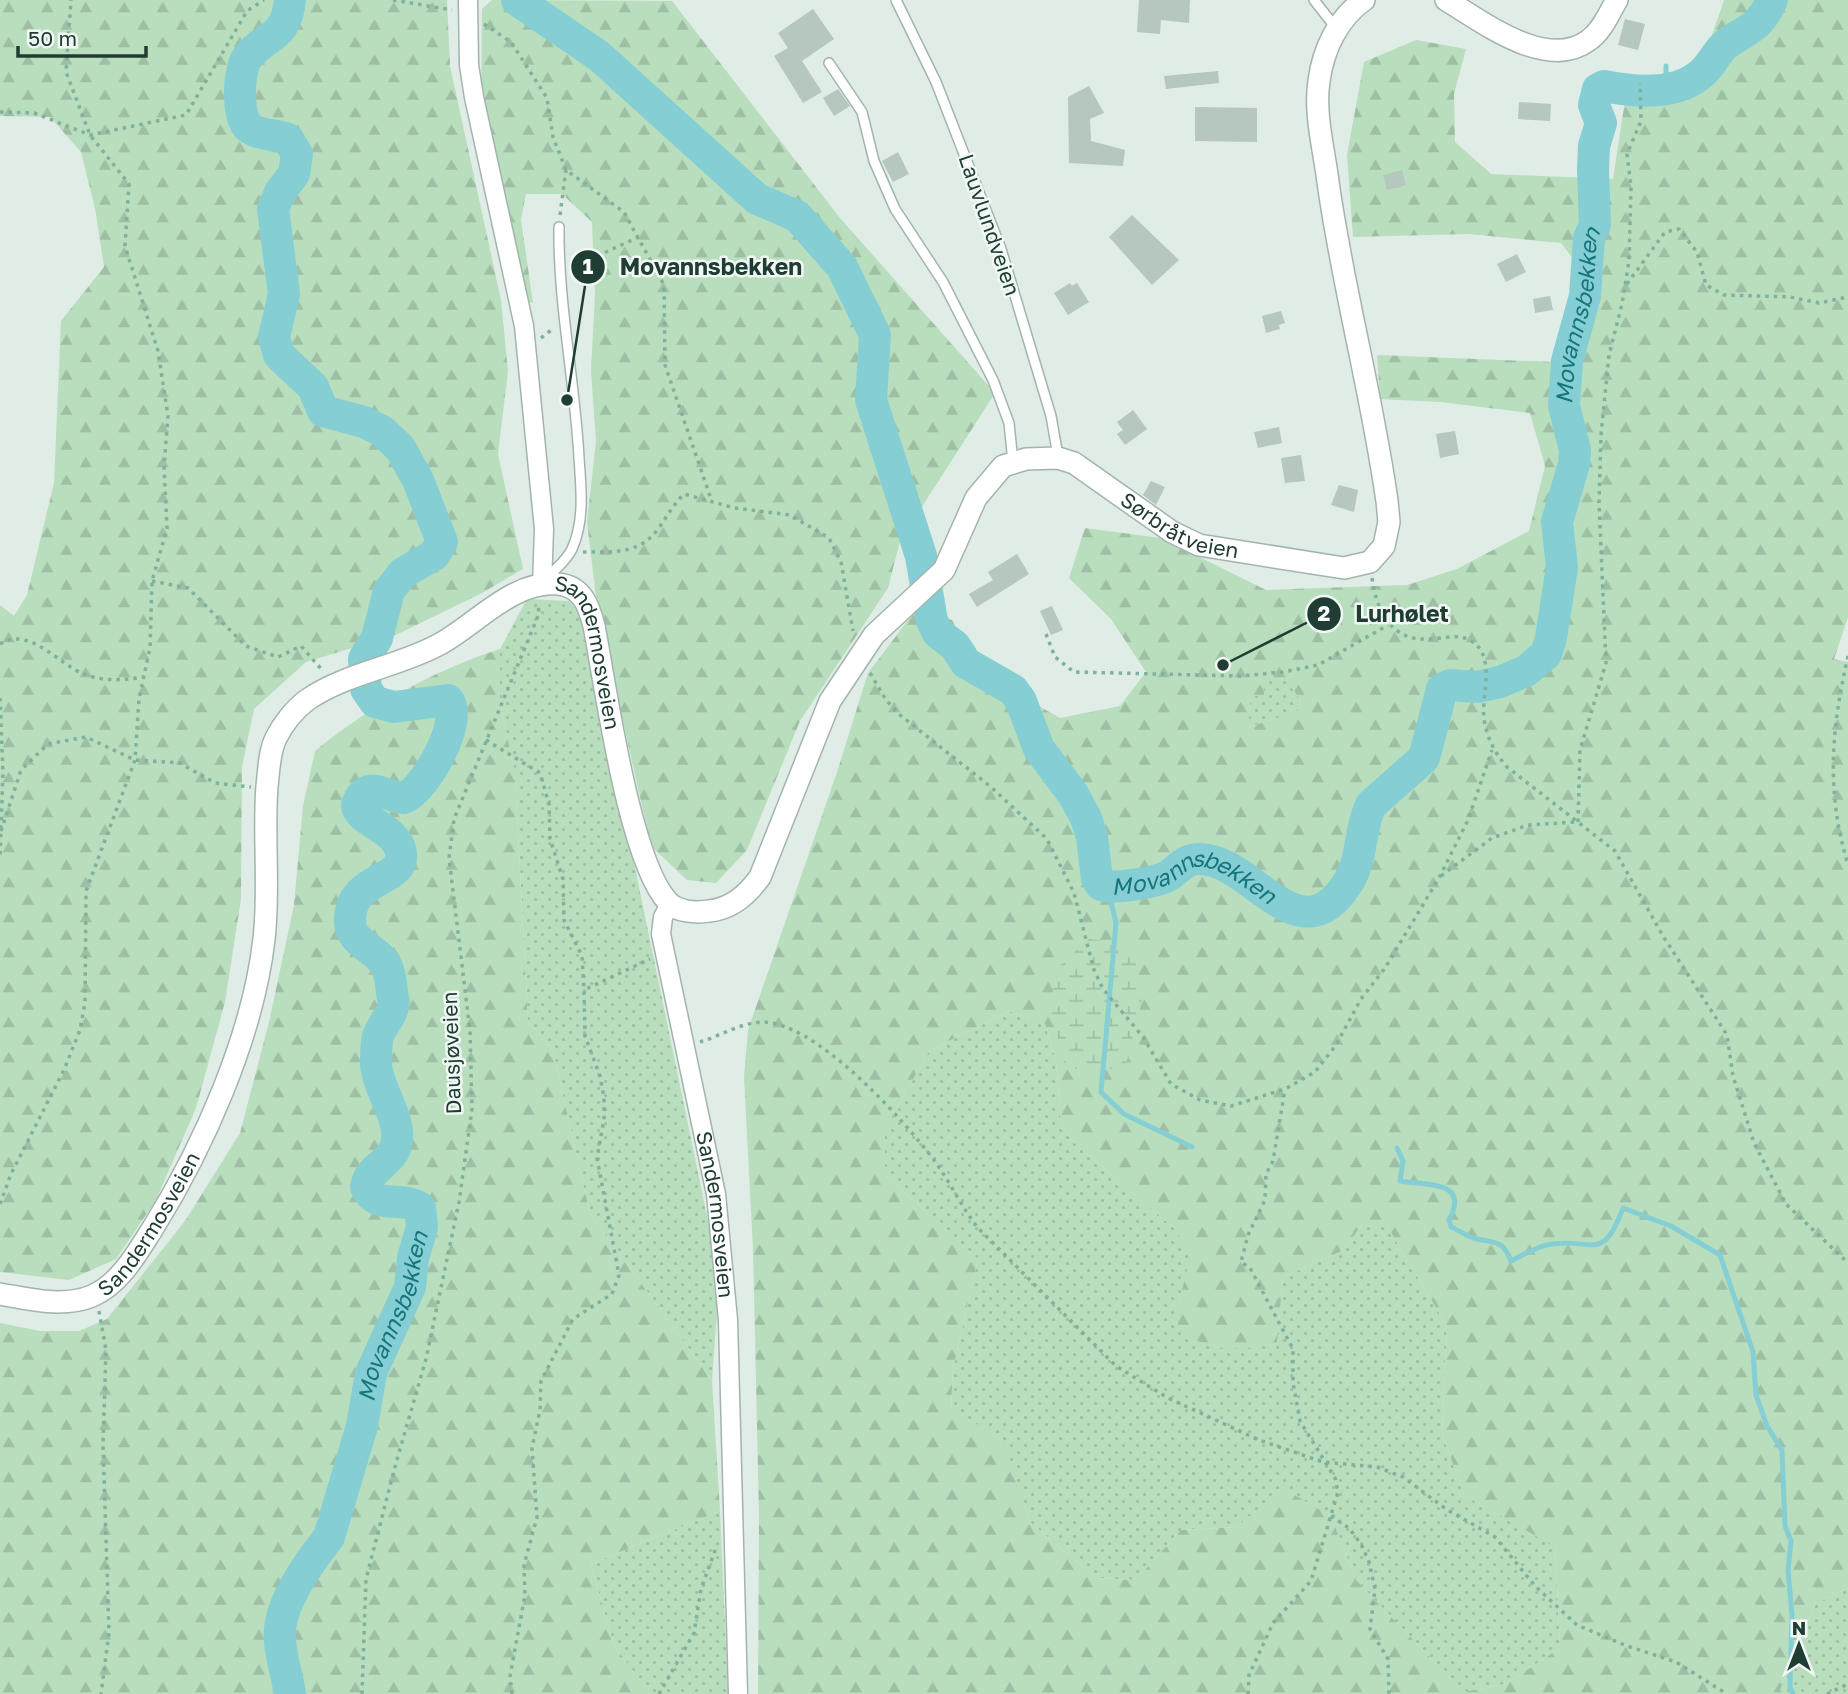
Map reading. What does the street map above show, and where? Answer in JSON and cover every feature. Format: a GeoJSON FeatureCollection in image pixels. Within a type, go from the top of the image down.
{"type":"FeatureCollection","features":[{"type":"Feature","properties":{"kind":"street","name":"Sørbråtveien"},"geometry":{"type":"LineString","coordinates":[[1058,458],[1074,463],[1172,532],[1199,545],[1345,568],[1370,562],[1384,546],[1389,522],[1383,473],[1343,279],[1317,102],[1321,66],[1337,30],[1353,9],[1364,0]]}},
{"type":"Feature","properties":{"kind":"street"},"geometry":{"type":"LineString","coordinates":[[1447,0],[1498,33],[1542,48],[1565,50],[1590,40],[1617,0]]}},
{"type":"Feature","properties":{"kind":"street"},"geometry":{"type":"LineString","coordinates":[[468,6],[469,65],[474,97],[526,345],[544,529],[542,586]]}},
{"type":"Feature","properties":{"kind":"street"},"geometry":{"type":"LineString","coordinates":[[670,905],[688,911],[713,911],[734,902],[752,889],[773,850],[830,701],[858,655],[912,599],[936,579],[950,561],[976,498],[994,474],[1013,462],[1058,458]]}},
{"type":"Feature","properties":{"kind":"street","name":"Sandermosveien"},"geometry":{"type":"LineString","coordinates":[[0,1294],[36,1301],[74,1301],[93,1296],[113,1283],[167,1206],[209,1127],[259,976],[264,937],[267,788],[275,739],[289,717],[304,702],[354,678],[439,645],[528,587],[567,586],[583,596],[588,604],[640,848],[654,884],[670,905],[662,924],[665,955],[716,1194],[728,1320],[738,1694]]}},
{"type":"Feature","properties":{"kind":"lane","name":"Lauvlundveien"},"geometry":{"type":"LineString","coordinates":[[896,0],[936,82],[1001,249],[1051,416],[1058,458]]}},
{"type":"Feature","properties":{"kind":"lane"},"geometry":{"type":"LineString","coordinates":[[1314,0],[1337,30]]}},
{"type":"Feature","properties":{"kind":"lane"},"geometry":{"type":"LineString","coordinates":[[829,63],[862,112],[874,161],[895,209],[948,291],[993,380],[1009,423],[1013,462]]}},
{"type":"Feature","properties":{"kind":"lane"},"geometry":{"type":"LineString","coordinates":[[542,586],[570,551],[582,507],[559,261],[559,227]]}},
{"type":"Feature","properties":{"kind":"path"},"geometry":{"type":"LineString","coordinates":[[0,1204],[11,1174],[64,1070],[80,1030],[85,1002],[86,891],[135,760],[139,699],[150,648],[152,581],[167,528],[164,466],[168,416],[158,351],[125,246],[129,184],[90,135],[66,72],[71,0]]}},
{"type":"Feature","properties":{"kind":"path"},"geometry":{"type":"LineString","coordinates":[[0,112],[34,113],[90,135],[186,115],[247,11],[264,0]]}},
{"type":"Feature","properties":{"kind":"path"},"geometry":{"type":"LineString","coordinates":[[393,0],[468,6],[511,42],[547,98],[553,137],[566,170],[559,227]]}},
{"type":"Feature","properties":{"kind":"path"},"geometry":{"type":"LineString","coordinates":[[1578,822],[1580,750],[1606,663],[1599,502],[1601,435],[1609,355],[1625,286],[1631,223],[1627,154],[1642,121],[1640,83]]}},
{"type":"Feature","properties":{"kind":"path"},"geometry":{"type":"LineString","coordinates":[[566,170],[624,212],[664,285],[665,365],[710,499]]}},
{"type":"Feature","properties":{"kind":"path"},"geometry":{"type":"LineString","coordinates":[[1625,286],[1665,232],[1679,229],[1697,252],[1706,285],[1724,295],[1780,296],[1819,303],[1848,297]]}},
{"type":"Feature","properties":{"kind":"path"},"geometry":{"type":"LineString","coordinates":[[559,261],[595,257],[639,237]]}},
{"type":"Feature","properties":{"kind":"path"},"geometry":{"type":"LineString","coordinates":[[526,345],[566,320]]}},
{"type":"Feature","properties":{"kind":"path"},"geometry":{"type":"LineString","coordinates":[[570,551],[627,552],[657,531],[670,508],[684,495],[710,499],[735,508],[790,515],[830,538],[841,562],[858,655],[886,700],[900,715],[1011,804],[1047,839],[1074,893],[1094,970],[1103,989],[1143,1037],[1171,1084],[1200,1100],[1231,1105],[1284,1089],[1315,1072],[1329,1054],[1439,878],[1468,820],[1492,750]]}},
{"type":"Feature","properties":{"kind":"path"},"geometry":{"type":"LineString","coordinates":[[152,581],[188,588],[246,646],[278,657],[301,646],[354,678]]}},
{"type":"Feature","properties":{"kind":"path","name":"Dausjøveien"},"geometry":{"type":"LineString","coordinates":[[362,1694],[366,1579],[426,1359],[458,1202],[472,1109],[469,1017],[449,858],[454,818],[538,617],[542,586]]}},
{"type":"Feature","properties":{"kind":"path"},"geometry":{"type":"LineString","coordinates":[[1374,589],[1388,625],[1406,638],[1429,640],[1456,636],[1474,642],[1483,656],[1486,676],[1482,697],[1484,720],[1492,750],[1507,767],[1615,851],[1663,936],[1727,1035],[1733,1076],[1754,1143],[1786,1204],[1848,1263]]}},
{"type":"Feature","properties":{"kind":"path"},"geometry":{"type":"LineString","coordinates":[[1046,634],[1055,657],[1074,672],[1241,676],[1318,665],[1388,625]]}},
{"type":"Feature","properties":{"kind":"path"},"geometry":{"type":"LineString","coordinates":[[0,644],[6,640],[29,641],[82,674],[113,681],[144,677]]}},
{"type":"Feature","properties":{"kind":"path"},"geometry":{"type":"LineString","coordinates":[[1848,656],[1835,725],[1831,767],[1837,823],[1848,865]]}},
{"type":"Feature","properties":{"kind":"path"},"geometry":{"type":"LineString","coordinates":[[0,698],[3,772],[0,857]]}},
{"type":"Feature","properties":{"kind":"path"},"geometry":{"type":"LineString","coordinates":[[1,831],[21,770],[48,744],[86,737],[135,760],[180,763],[215,783],[267,788]]}},
{"type":"Feature","properties":{"kind":"path"},"geometry":{"type":"LineString","coordinates":[[486,740],[540,773],[549,804],[550,839],[563,879],[564,920],[582,957],[584,1036],[600,1076],[604,1098],[604,1119],[597,1158],[619,1275],[612,1294],[573,1319],[541,1381],[540,1410],[532,1448],[537,1517],[524,1565],[525,1595],[510,1676],[512,1694]]}},
{"type":"Feature","properties":{"kind":"path"},"geometry":{"type":"LineString","coordinates":[[1439,878],[1492,838],[1528,825],[1578,822]]}},
{"type":"Feature","properties":{"kind":"path"},"geometry":{"type":"LineString","coordinates":[[584,990],[645,961],[665,955]]}},
{"type":"Feature","properties":{"kind":"path"},"geometry":{"type":"LineString","coordinates":[[684,1045],[722,1035],[748,1023],[771,1023],[790,1029],[828,1051],[853,1070],[934,1161],[959,1204],[978,1228],[1116,1366],[1179,1403],[1259,1440],[1323,1462],[1377,1467],[1403,1478],[1436,1503],[1495,1537],[1535,1586],[1577,1625],[1676,1662],[1727,1694]]}},
{"type":"Feature","properties":{"kind":"path"},"geometry":{"type":"LineString","coordinates":[[1248,1694],[1249,1675],[1273,1623],[1311,1581],[1338,1492],[1335,1478],[1300,1421],[1293,1383],[1293,1349],[1250,1268],[1241,1262],[1248,1235],[1265,1200],[1266,1174],[1273,1161],[1284,1089]]}},
{"type":"Feature","properties":{"kind":"path"},"geometry":{"type":"LineString","coordinates":[[93,1296],[101,1316],[106,1350],[103,1444],[109,1633],[101,1694]]}},
{"type":"Feature","properties":{"kind":"path"},"geometry":{"type":"LineString","coordinates":[[1331,1516],[1349,1528],[1361,1544],[1369,1562],[1375,1589],[1370,1629],[1388,1659],[1389,1694]]}},
{"type":"Feature","properties":{"kind":"path"},"geometry":{"type":"LineString","coordinates":[[659,1694],[694,1633],[701,1590],[718,1541]]}},
{"type":"Feature","properties":{"kind":"path"},"geometry":{"type":"LineString","coordinates":[[1826,1694],[1848,1684]]}},
{"type":"Feature","properties":{"kind":"green space"},"geometry":{"type":"Polygon","coordinates":[[[0,0],[447,0],[450,66],[501,300],[508,371],[498,454],[523,569],[482,593],[398,634],[306,662],[254,709],[242,767],[241,899],[225,1002],[196,1108],[156,1200],[116,1259],[69,1280],[0,1272],[0,605],[14,616],[27,595],[54,483],[61,321],[104,267],[95,208],[81,152],[50,117],[0,116],[0,0]]]}},
{"type":"Feature","properties":{"kind":"green space"},"geometry":{"type":"Polygon","coordinates":[[[492,0],[672,1],[840,218],[995,393],[900,541],[888,588],[800,721],[747,850],[716,883],[687,880],[651,846],[597,605],[587,522],[596,441],[591,371],[595,293],[592,222],[562,194],[526,194],[521,220],[533,303],[521,298],[481,111],[482,9],[492,0]]]}},
{"type":"Feature","properties":{"kind":"green space"},"geometry":{"type":"Polygon","coordinates":[[[1724,0],[1848,0],[1848,617],[1834,659],[1848,662],[1848,1588],[1815,1604],[1780,1690],[1784,1694],[758,1694],[759,1514],[753,1249],[744,1077],[748,1030],[837,772],[868,673],[915,611],[952,620],[982,674],[1060,718],[1120,706],[1146,672],[1111,619],[1069,578],[1085,528],[1161,538],[1266,590],[1407,585],[1457,569],[1529,531],[1545,466],[1530,413],[1440,402],[1380,399],[1377,355],[1578,363],[1577,264],[1561,243],[1468,234],[1353,237],[1347,155],[1364,62],[1416,40],[1466,49],[1454,94],[1455,142],[1491,174],[1613,179],[1626,94],[1697,79],[1724,0]],[[1264,680],[1264,695],[1250,697],[1249,727],[1298,711],[1300,700],[1287,680],[1264,680]],[[1009,1011],[929,1051],[885,1129],[885,1175],[978,1259],[953,1369],[951,1408],[1002,1440],[1031,1523],[1096,1578],[1136,1580],[1181,1530],[1236,1527],[1284,1489],[1331,1516],[1356,1580],[1463,1692],[1506,1684],[1560,1648],[1555,1547],[1464,1495],[1442,1434],[1447,1326],[1386,1224],[1363,1224],[1342,1251],[1283,1277],[1277,1344],[1237,1349],[1200,1342],[1178,1326],[1178,1305],[1191,1255],[1174,1228],[1072,1141],[1061,1122],[1056,1061],[1045,1024],[1009,1011]]]}},
{"type":"Feature","properties":{"kind":"green space"},"geometry":{"type":"Polygon","coordinates":[[[527,599],[569,601],[583,616],[708,1221],[718,1300],[712,1380],[590,1214],[553,1051],[528,1021],[515,775],[500,701],[500,649],[527,599]]]}},
{"type":"Feature","properties":{"kind":"green space"},"geometry":{"type":"Polygon","coordinates":[[[500,649],[500,701],[515,775],[528,1021],[553,1051],[590,1214],[712,1380],[720,1511],[591,1564],[613,1644],[650,1694],[0,1694],[0,1323],[40,1331],[79,1331],[107,1319],[185,1221],[240,1133],[269,1022],[294,905],[303,806],[315,751],[358,719],[403,691],[450,668],[500,649]]]}},
{"type":"Feature","properties":{"kind":"green space"},"geometry":{"type":"Polygon","coordinates":[[[1264,679],[1287,680],[1300,700],[1298,712],[1248,727],[1250,697],[1264,679]]]}},
{"type":"Feature","properties":{"kind":"green space"},"geometry":{"type":"Polygon","coordinates":[[[1089,939],[1132,944],[1143,996],[1125,1069],[1066,1069],[1049,1006],[1060,965],[1089,939]]]}},
{"type":"Feature","properties":{"kind":"green space"},"geometry":{"type":"Polygon","coordinates":[[[1009,1011],[1045,1024],[1056,1061],[1061,1122],[1072,1141],[1174,1228],[1192,1255],[1178,1305],[1277,1344],[1283,1277],[1342,1251],[1363,1224],[1386,1224],[1447,1326],[1442,1434],[1464,1495],[1555,1546],[1560,1648],[1506,1684],[1463,1692],[1356,1580],[1331,1516],[1284,1490],[1236,1527],[1181,1530],[1136,1580],[1096,1578],[1031,1523],[1001,1440],[951,1408],[953,1369],[978,1259],[885,1175],[885,1129],[929,1051],[1009,1011]]]}},
{"type":"Feature","properties":{"kind":"green space"},"geometry":{"type":"Polygon","coordinates":[[[720,1511],[728,1694],[650,1694],[613,1644],[591,1564],[720,1511]]]}},
{"type":"Feature","properties":{"kind":"green space"},"geometry":{"type":"Polygon","coordinates":[[[1848,1588],[1848,1694],[1784,1694],[1780,1690],[1815,1604],[1848,1588]]]}},
{"type":"Feature","properties":{"kind":"building"},"geometry":{"type":"Polygon","coordinates":[[[1139,0],[1190,0],[1189,23],[1161,20],[1160,34],[1137,32],[1139,0]]]}},
{"type":"Feature","properties":{"kind":"building"},"geometry":{"type":"Polygon","coordinates":[[[813,9],[834,39],[802,61],[822,92],[803,103],[774,56],[788,48],[778,33],[813,9]]]}},
{"type":"Feature","properties":{"kind":"building"},"geometry":{"type":"Polygon","coordinates":[[[1625,19],[1645,24],[1638,50],[1618,45],[1625,19]]]}},
{"type":"Feature","properties":{"kind":"building"},"geometry":{"type":"Polygon","coordinates":[[[1218,71],[1219,83],[1166,89],[1164,76],[1218,71]]]}},
{"type":"Feature","properties":{"kind":"building"},"geometry":{"type":"Polygon","coordinates":[[[1089,86],[1104,113],[1090,119],[1091,141],[1125,150],[1123,166],[1069,163],[1068,97],[1089,86]]]}},
{"type":"Feature","properties":{"kind":"building"},"geometry":{"type":"Polygon","coordinates":[[[838,89],[850,106],[834,116],[823,98],[838,89]]]}},
{"type":"Feature","properties":{"kind":"building"},"geometry":{"type":"Polygon","coordinates":[[[1519,102],[1551,104],[1550,121],[1518,119],[1519,102]]]}},
{"type":"Feature","properties":{"kind":"building"},"geometry":{"type":"Polygon","coordinates":[[[1195,107],[1257,108],[1257,142],[1195,141],[1195,107]]]}},
{"type":"Feature","properties":{"kind":"building"},"geometry":{"type":"Polygon","coordinates":[[[898,152],[909,174],[893,182],[882,161],[898,152]]]}},
{"type":"Feature","properties":{"kind":"building"},"geometry":{"type":"Polygon","coordinates":[[[1402,170],[1406,185],[1387,190],[1383,175],[1402,170]]]}},
{"type":"Feature","properties":{"kind":"building"},"geometry":{"type":"Polygon","coordinates":[[[1132,215],[1179,260],[1152,285],[1109,237],[1132,215]]]}},
{"type":"Feature","properties":{"kind":"building"},"geometry":{"type":"Polygon","coordinates":[[[1517,254],[1526,272],[1506,282],[1497,264],[1517,254]]]}},
{"type":"Feature","properties":{"kind":"building"},"geometry":{"type":"Polygon","coordinates":[[[1070,283],[1072,286],[1077,283],[1089,302],[1068,315],[1054,293],[1070,283]]]}},
{"type":"Feature","properties":{"kind":"building"},"geometry":{"type":"Polygon","coordinates":[[[1550,296],[1553,310],[1535,313],[1533,299],[1550,296]]]}},
{"type":"Feature","properties":{"kind":"building"},"geometry":{"type":"Polygon","coordinates":[[[1281,311],[1285,323],[1279,325],[1280,329],[1266,333],[1262,316],[1281,311]]]}},
{"type":"Feature","properties":{"kind":"building"},"geometry":{"type":"Polygon","coordinates":[[[1133,410],[1147,429],[1125,445],[1117,434],[1123,430],[1117,422],[1133,410]]]}},
{"type":"Feature","properties":{"kind":"building"},"geometry":{"type":"Polygon","coordinates":[[[1279,427],[1282,443],[1258,448],[1254,432],[1279,427]]]}},
{"type":"Feature","properties":{"kind":"building"},"geometry":{"type":"Polygon","coordinates":[[[1455,431],[1459,454],[1440,458],[1436,434],[1455,431]]]}},
{"type":"Feature","properties":{"kind":"building"},"geometry":{"type":"Polygon","coordinates":[[[1301,455],[1305,481],[1285,483],[1281,458],[1301,455]]]}},
{"type":"Feature","properties":{"kind":"building"},"geometry":{"type":"Polygon","coordinates":[[[1151,481],[1165,487],[1156,505],[1143,495],[1151,481]]]}},
{"type":"Feature","properties":{"kind":"building"},"geometry":{"type":"Polygon","coordinates":[[[1339,485],[1358,490],[1354,512],[1331,505],[1339,485]]]}},
{"type":"Feature","properties":{"kind":"building"},"geometry":{"type":"Polygon","coordinates":[[[1017,554],[1029,574],[977,607],[969,594],[993,580],[988,572],[1017,554]]]}},
{"type":"Feature","properties":{"kind":"building"},"geometry":{"type":"Polygon","coordinates":[[[1052,606],[1063,630],[1051,635],[1040,611],[1052,606]]]}},
{"type":"Feature","properties":{"kind":"waterway","name":"Movannsbekken"},"geometry":{"type":"LineString","coordinates":[[290,0],[288,13],[280,29],[247,58],[240,84],[241,106],[246,124],[255,131],[288,139],[297,154],[294,174],[280,192],[273,209],[284,294],[274,337],[279,355],[313,387],[323,411],[364,422],[382,431],[400,448],[418,480],[442,542],[434,555],[403,573],[389,591],[377,638],[364,659],[366,689],[375,702],[394,707],[448,700],[452,710],[447,737],[440,753],[413,792],[404,798],[377,791],[366,792],[357,805],[364,816],[393,837],[401,853],[400,863],[395,870],[359,894],[353,904],[350,918],[351,927],[358,940],[387,967],[394,1003],[378,1036],[376,1063],[377,1073],[396,1125],[396,1145],[390,1156],[371,1175],[366,1187],[376,1199],[413,1204],[420,1208],[422,1227],[413,1258],[410,1287],[371,1373],[362,1426],[329,1537],[298,1580],[282,1617],[280,1645],[290,1694]]}},
{"type":"Feature","properties":{"kind":"waterway","name":"Movannsbekken"},"geometry":{"type":"LineString","coordinates":[[517,0],[599,56],[757,199],[797,216],[842,267],[875,335],[871,400],[921,556],[932,621],[938,633],[955,646],[966,663],[1013,690],[1021,701],[1039,749],[1073,794],[1086,818],[1092,837],[1097,879],[1101,885],[1124,886],[1154,881],[1168,876],[1187,862],[1200,859],[1220,864],[1295,909],[1313,911],[1331,903],[1349,881],[1357,863],[1364,824],[1371,805],[1424,758],[1442,689],[1450,685],[1477,687],[1500,682],[1526,671],[1546,654],[1562,567],[1557,522],[1574,464],[1575,450],[1564,406],[1567,361],[1585,296],[1589,238],[1595,225],[1594,146],[1601,123],[1594,105],[1598,89],[1604,86],[1642,91],[1668,89],[1692,80],[1705,70],[1726,44],[1758,22],[1772,0]]}},
{"type":"Feature","properties":{"kind":"waterway"},"geometry":{"type":"LineString","coordinates":[[1659,89],[1666,74],[1666,66]]}},
{"type":"Feature","properties":{"kind":"waterway"},"geometry":{"type":"LineString","coordinates":[[1108,888],[1116,923],[1101,1092],[1124,1114],[1192,1147]]}},
{"type":"Feature","properties":{"kind":"waterway"},"geometry":{"type":"LineString","coordinates":[[1397,1148],[1403,1161],[1400,1181],[1442,1187],[1449,1191],[1454,1197],[1454,1207],[1449,1220],[1451,1227],[1474,1238],[1502,1246],[1511,1261],[1547,1245],[1588,1245],[1603,1242],[1610,1236],[1623,1208],[1671,1226],[1720,1255],[1753,1352],[1756,1395],[1767,1426],[1782,1450],[1785,1526],[1791,1541],[1788,1571],[1792,1615],[1790,1687],[1793,1694]]}},
{"type":"Feature","properties":{"kind":"place","name":"Movannsbekken"},"geometry":{"type":"Point","coordinates":[567,400]}},
{"type":"Feature","properties":{"kind":"place","name":"Lurhølet"},"geometry":{"type":"Point","coordinates":[1223,665]}}]}
